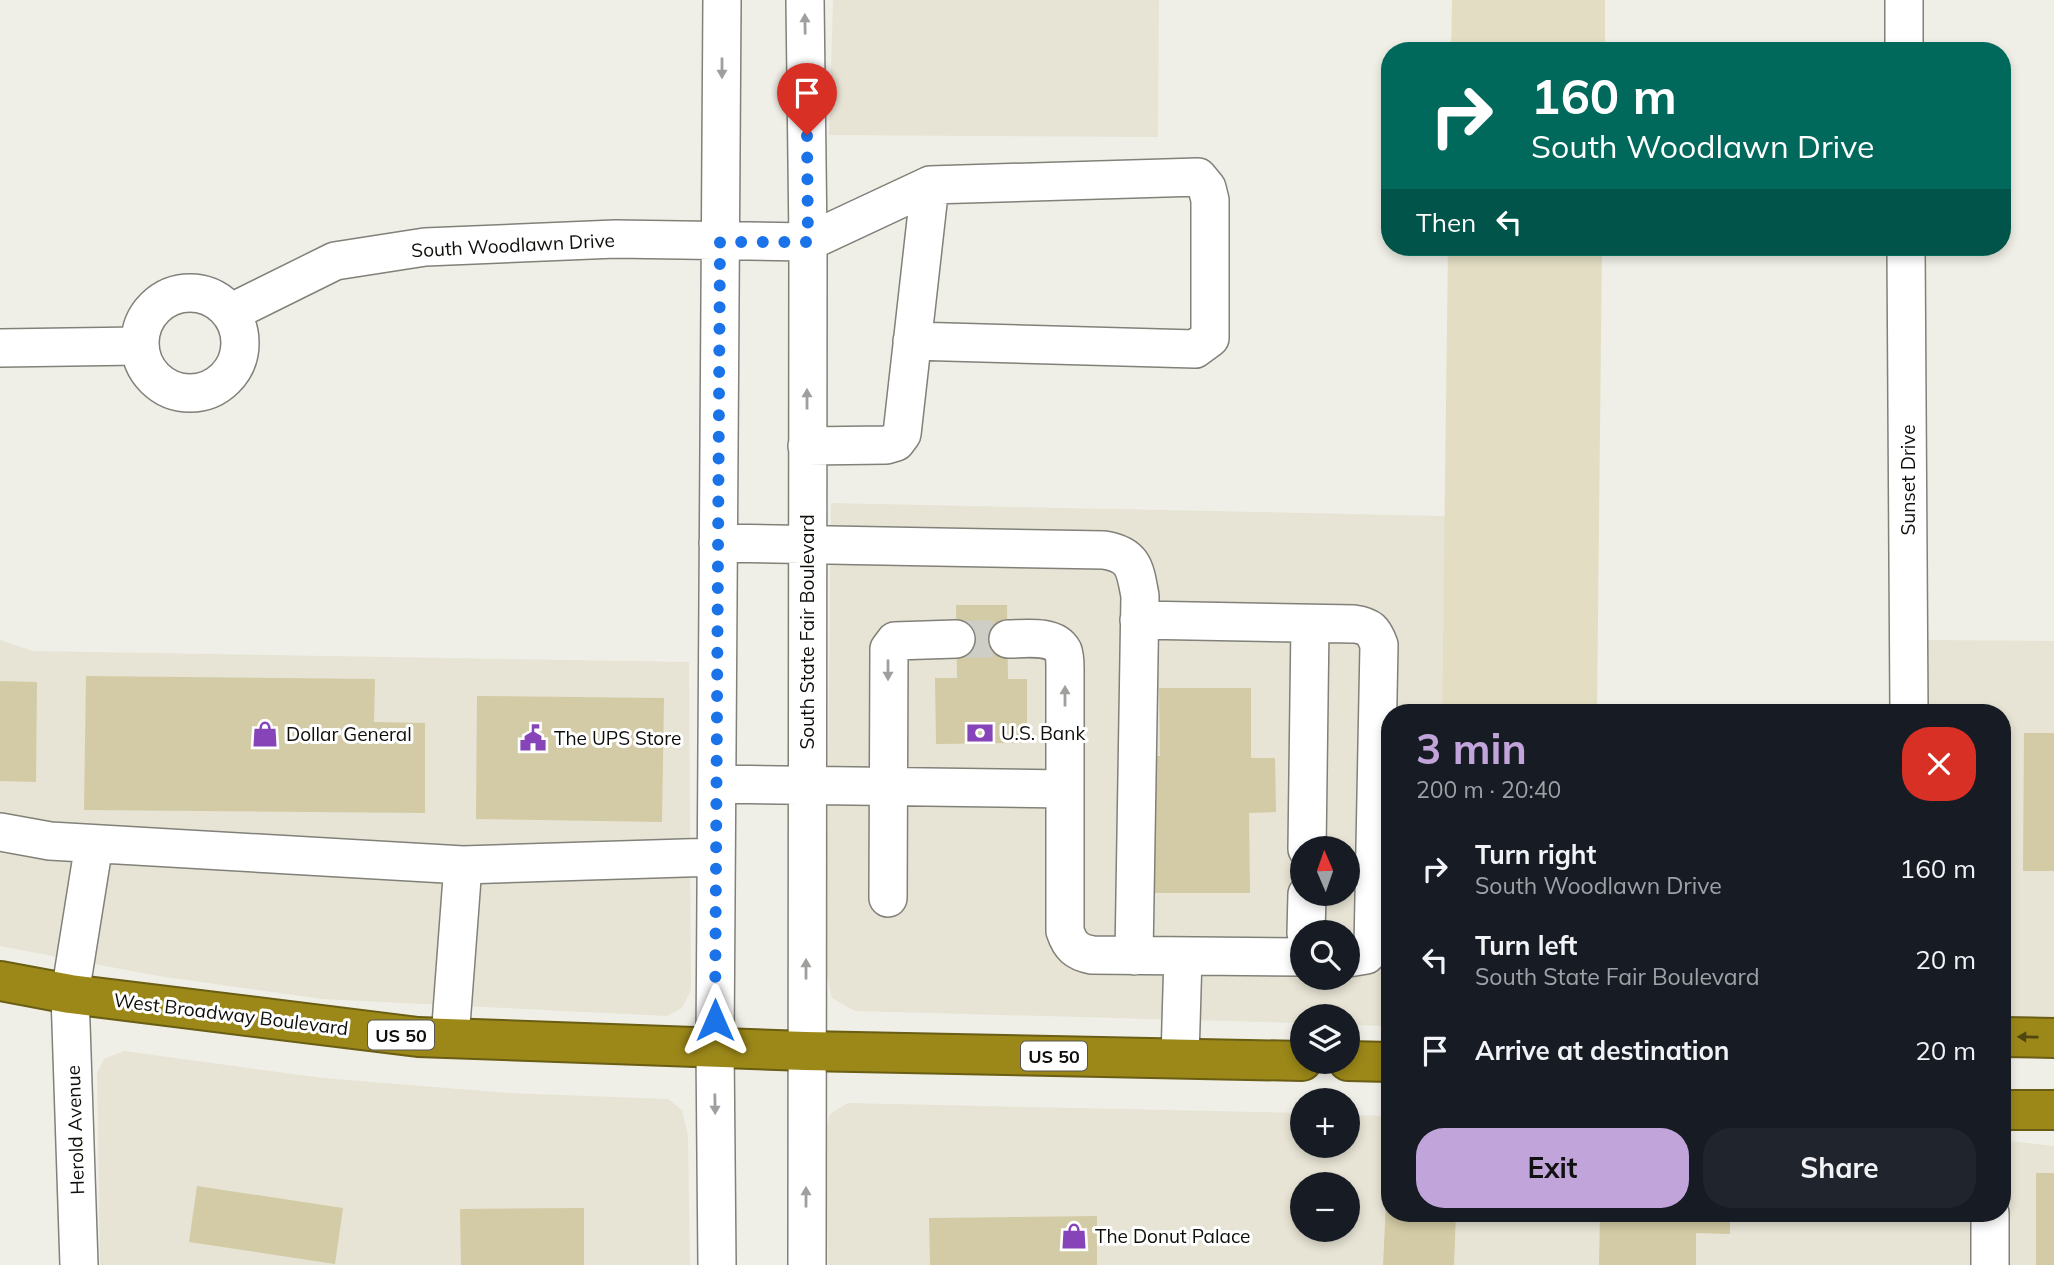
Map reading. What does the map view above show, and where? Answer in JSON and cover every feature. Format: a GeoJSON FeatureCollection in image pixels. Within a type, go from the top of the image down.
{"type":"FeatureCollection","features":[{"type":"Feature","properties":{"kind":"highway","name":"West Broadway Boulevard"},"geometry":{"type":"LineString","coordinates":[[0,981],[70,994],[418,1037],[805,1051],[1290,1060]]}},
{"type":"Feature","properties":{"kind":"highway"},"geometry":{"type":"LineString","coordinates":[[2011,1037],[2054,1038]]}},
{"type":"Feature","properties":{"kind":"highway"},"geometry":{"type":"LineString","coordinates":[[1360,1062],[1381,1062]]}},
{"type":"Feature","properties":{"kind":"highway"},"geometry":{"type":"LineString","coordinates":[[2011,1110],[2054,1110]]}},
{"type":"Feature","properties":{"kind":"street"},"geometry":{"type":"LineString","coordinates":[[717,1265],[715,1047],[722,0]]}},
{"type":"Feature","properties":{"kind":"street","name":"South State Fair Boulevard"},"geometry":{"type":"LineString","coordinates":[[805,0],[808,242],[805,1051],[807,1265]]}},
{"type":"Feature","properties":{"kind":"street"},"geometry":{"type":"LineString","coordinates":[[1904,0],[1904,42]]}},
{"type":"Feature","properties":{"kind":"street"},"geometry":{"type":"LineString","coordinates":[[808,242],[930,185],[1198,177],[1207,188],[1210,200],[1210,338],[1195,349],[912,341]]}},
{"type":"Feature","properties":{"kind":"street"},"geometry":{"type":"LineString","coordinates":[[807,446],[886,445],[896,442],[902,434],[930,185]]}},
{"type":"Feature","properties":{"kind":"street","name":"South Woodlawn Drive"},"geometry":{"type":"LineString","coordinates":[[230,313],[335,261],[425,247],[615,239],[808,242]]}},
{"type":"Feature","properties":{"kind":"street","name":"Sunset Drive"},"geometry":{"type":"LineString","coordinates":[[1906,256],[1909,704]]}},
{"type":"Feature","properties":{"kind":"street"},"geometry":{"type":"LineString","coordinates":[[183,293],[209,297],[218,301],[230,313],[238,327],[240,344],[236,362],[227,377],[212,388],[191,394],[169,389],[152,376],[143,363],[139,346],[143,323],[162,301],[183,293]]}},
{"type":"Feature","properties":{"kind":"street"},"geometry":{"type":"LineString","coordinates":[[0,348],[139,346]]}},
{"type":"Feature","properties":{"kind":"street"},"geometry":{"type":"LineString","coordinates":[[718,542],[1116,552],[1128,558],[1134,568],[1140,596],[1134,956]]}},
{"type":"Feature","properties":{"kind":"street"},"geometry":{"type":"LineString","coordinates":[[1139,620],[1365,625],[1374,632],[1379,645],[1373,948],[1366,955],[1360,956]]}},
{"type":"Feature","properties":{"kind":"street"},"geometry":{"type":"LineString","coordinates":[[1307,836],[1310,624]]}},
{"type":"Feature","properties":{"kind":"street"},"geometry":{"type":"LineString","coordinates":[[888,898],[888,649],[895,641],[956,639]]}},
{"type":"Feature","properties":{"kind":"street"},"geometry":{"type":"LineString","coordinates":[[1008,639],[1038,639],[1056,643],[1063,651],[1065,931],[1069,945],[1080,953],[1092,956],[1290,957]]}},
{"type":"Feature","properties":{"kind":"street"},"geometry":{"type":"LineString","coordinates":[[717,784],[1065,789]]}},
{"type":"Feature","properties":{"kind":"street"},"geometry":{"type":"LineString","coordinates":[[0,832],[50,841],[463,865],[716,857]]}},
{"type":"Feature","properties":{"kind":"street","name":"Herold Avenue"},"geometry":{"type":"LineString","coordinates":[[79,1265],[70,994],[94,844]]}},
{"type":"Feature","properties":{"kind":"street"},"geometry":{"type":"LineString","coordinates":[[450,1038],[463,865]]}},
{"type":"Feature","properties":{"kind":"street"},"geometry":{"type":"LineString","coordinates":[[1181,1058],[1183,956]]}},
{"type":"Feature","properties":{"kind":"street"},"geometry":{"type":"LineString","coordinates":[[1990,1222],[1990,1265]]}},
{"type":"Feature","properties":{"kind":"shaded area"},"geometry":{"type":"Polygon","coordinates":[[[833,0],[1159,0],[1158,137],[829,135],[833,0]]]}},
{"type":"Feature","properties":{"kind":"shaded area"},"geometry":{"type":"Polygon","coordinates":[[[1452,0],[1605,0],[1605,42],[1451,42],[1452,0]]]}},
{"type":"Feature","properties":{"kind":"shaded area"},"geometry":{"type":"Polygon","coordinates":[[[1448,256],[1602,256],[1597,704],[1442,704],[1448,256]]]}},
{"type":"Feature","properties":{"kind":"shaded area"},"geometry":{"type":"Polygon","coordinates":[[[831,503],[1445,516],[1442,704],[1381,704],[1381,1026],[1360,1025],[1360,1004],[1290,1004],[1290,1023],[855,1011],[832,998],[826,972],[831,503]]]}},
{"type":"Feature","properties":{"kind":"shaded area"},"geometry":{"type":"Polygon","coordinates":[[[0,640],[33,651],[689,662],[691,990],[682,1008],[667,1016],[322,999],[158,976],[0,946],[0,640]]]}},
{"type":"Feature","properties":{"kind":"shaded area"},"geometry":{"type":"Polygon","coordinates":[[[1919,640],[2054,641],[2054,1021],[2011,1021],[2011,704],[1920,704],[1919,640]]]}},
{"type":"Feature","properties":{"kind":"shaded area"},"geometry":{"type":"Polygon","coordinates":[[[124,1051],[323,1078],[509,1093],[668,1099],[682,1110],[688,1136],[690,1265],[100,1265],[97,1073],[104,1059],[124,1051]]]}},
{"type":"Feature","properties":{"kind":"shaded area"},"geometry":{"type":"Polygon","coordinates":[[[848,1103],[1290,1113],[1290,1158],[1360,1158],[1360,1115],[1381,1116],[1381,1222],[2011,1222],[2011,1141],[2054,1146],[2054,1265],[828,1265],[825,1134],[830,1114],[848,1103]]]}},
{"type":"Feature","properties":{"kind":"building"},"geometry":{"type":"Polygon","coordinates":[[[956,605],[1007,605],[1008,679],[1027,679],[1027,743],[936,744],[935,678],[957,678],[956,605]]]}},
{"type":"Feature","properties":{"kind":"building"},"geometry":{"type":"Polygon","coordinates":[[[86,676],[375,679],[374,722],[425,723],[425,813],[84,810],[86,676]]]}},
{"type":"Feature","properties":{"kind":"building"},"geometry":{"type":"Polygon","coordinates":[[[0,681],[37,682],[36,782],[0,781],[0,681]]]}},
{"type":"Feature","properties":{"kind":"building"},"geometry":{"type":"Polygon","coordinates":[[[1159,688],[1251,688],[1251,758],[1275,758],[1276,812],[1249,813],[1250,893],[1155,893],[1155,783],[1149,756],[1160,756],[1159,688]]]}},
{"type":"Feature","properties":{"kind":"building"},"geometry":{"type":"Polygon","coordinates":[[[477,696],[664,698],[662,822],[476,819],[477,696]]]}},
{"type":"Feature","properties":{"kind":"building"},"geometry":{"type":"Polygon","coordinates":[[[2024,733],[2054,733],[2054,871],[2023,871],[2024,733]]]}},
{"type":"Feature","properties":{"kind":"building"},"geometry":{"type":"Polygon","coordinates":[[[2036,1173],[2054,1173],[2054,1265],[2036,1265],[2036,1173]]]}},
{"type":"Feature","properties":{"kind":"building"},"geometry":{"type":"Polygon","coordinates":[[[197,1186],[343,1208],[335,1264],[189,1242],[197,1186]]]}},
{"type":"Feature","properties":{"kind":"building"},"geometry":{"type":"Polygon","coordinates":[[[584,1208],[584,1265],[461,1265],[460,1209],[584,1208]]]}},
{"type":"Feature","properties":{"kind":"building"},"geometry":{"type":"Polygon","coordinates":[[[1097,1216],[1097,1265],[930,1265],[929,1218],[1097,1216]]]}},
{"type":"Feature","properties":{"kind":"building"},"geometry":{"type":"Polygon","coordinates":[[[1385,1222],[1456,1222],[1454,1265],[1383,1265],[1385,1222]]]}},
{"type":"Feature","properties":{"kind":"building"},"geometry":{"type":"Polygon","coordinates":[[[1600,1222],[1730,1222],[1730,1234],[1696,1233],[1696,1265],[1599,1265],[1600,1222]]]}},
{"type":"Feature","properties":{"kind":"tunnel"},"geometry":{"type":"LineString","coordinates":[[956,639],[1008,639]]}},
{"type":"Feature","properties":{"kind":"place","name":"U.S. Bank"},"geometry":{"type":"Point","coordinates":[980,733]}},
{"type":"Feature","properties":{"kind":"place","name":"Dollar General"},"geometry":{"type":"Point","coordinates":[265,734]}},
{"type":"Feature","properties":{"kind":"place","name":"The UPS Store"},"geometry":{"type":"Point","coordinates":[533,738]}},
{"type":"Feature","properties":{"kind":"place","name":"The Donut Palace"},"geometry":{"type":"Point","coordinates":[1074,1236]}},
{"type":"Feature","properties":{"kind":"route"},"geometry":{"type":"LineString","coordinates":[[715,1020],[720,242],[808,242],[807,135]]}}]}
